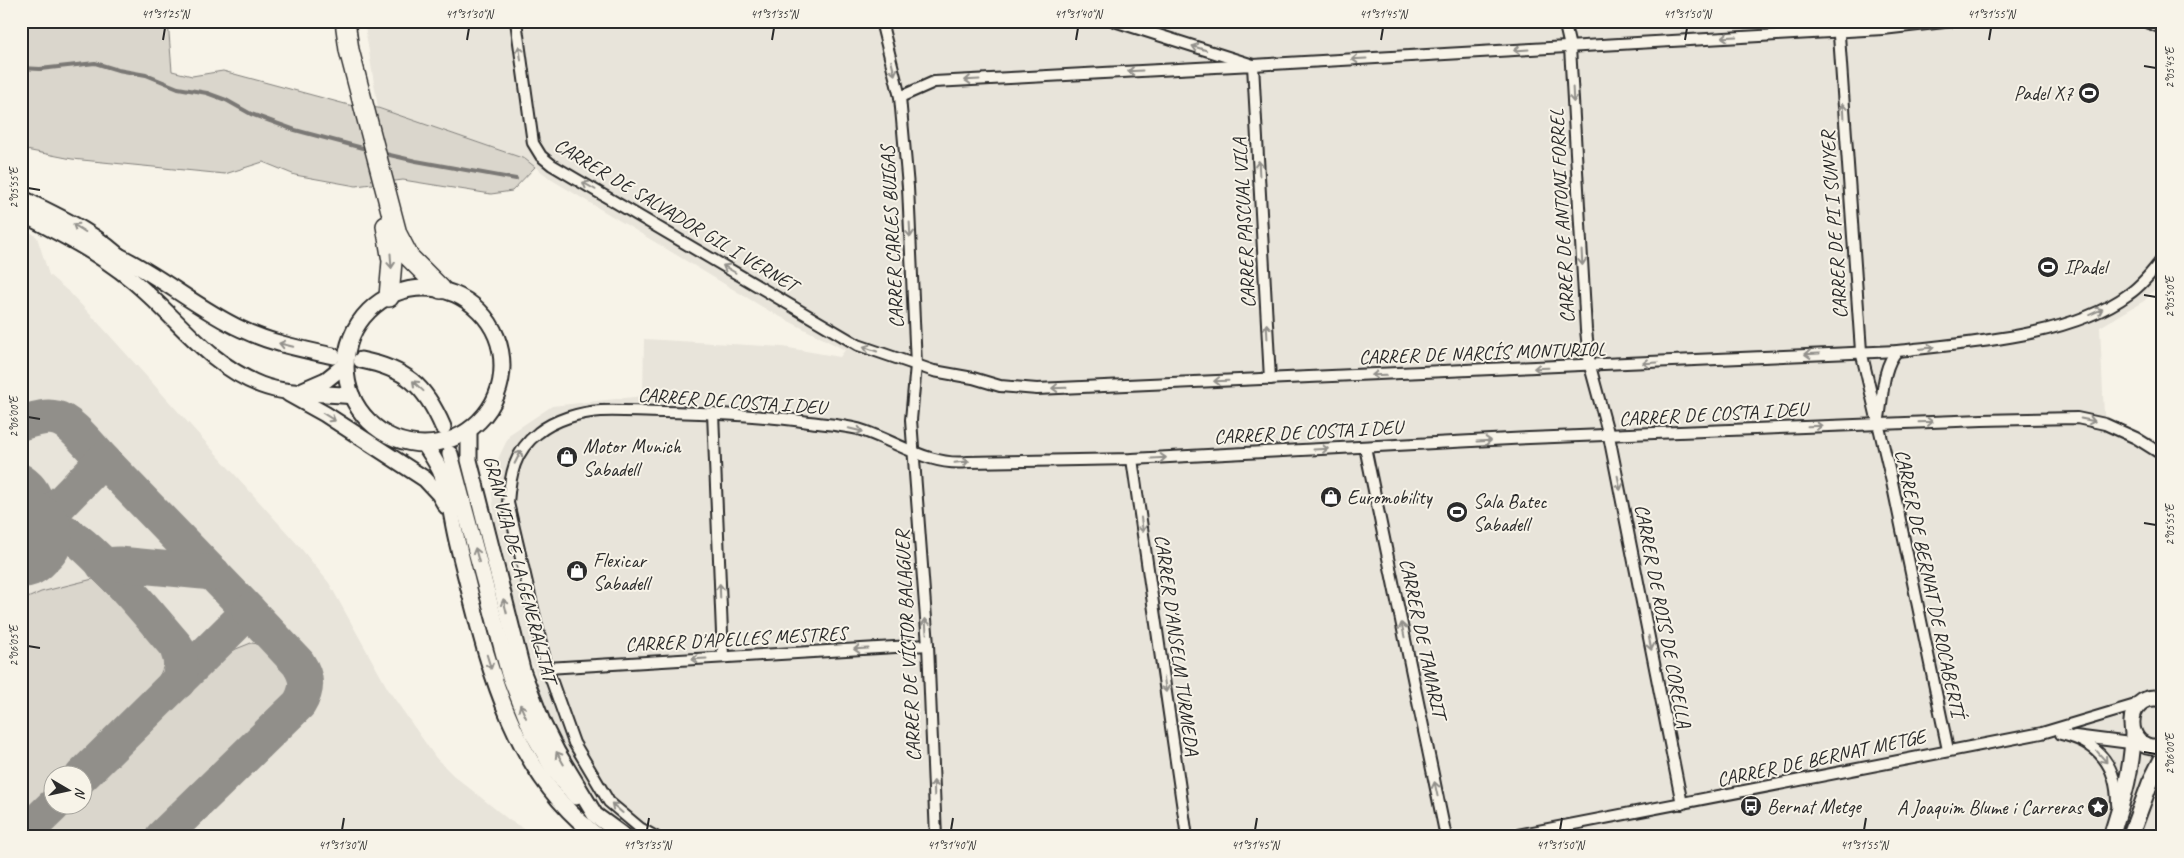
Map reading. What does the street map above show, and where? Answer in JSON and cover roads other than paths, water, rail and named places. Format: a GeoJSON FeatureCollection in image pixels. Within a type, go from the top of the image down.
{"type":"FeatureCollection","features":[{"type":"Feature","properties":{"kind":"highway"},"geometry":{"type":"LineString","coordinates":[[333,21],[384,196],[397,234],[403,247],[415,264],[441,289]]}},
{"type":"Feature","properties":{"kind":"highway"},"geometry":{"type":"LineString","coordinates":[[345,21],[361,113]]}},
{"type":"Feature","properties":{"kind":"highway"},"geometry":{"type":"LineString","coordinates":[[384,196],[392,261],[389,297]]}},
{"type":"Feature","properties":{"kind":"street","name":"CARRER DE SALVADOR GIL I VERNET"},"geometry":{"type":"LineString","coordinates":[[516,21],[532,143],[541,156],[552,165],[858,345],[916,365]]}},
{"type":"Feature","properties":{"kind":"street","name":"CARRER CARLES BUIGAS"},"geometry":{"type":"LineString","coordinates":[[881,21],[900,97],[908,197],[916,365],[911,420],[915,452]]}},
{"type":"Feature","properties":{"kind":"street"},"geometry":{"type":"LineString","coordinates":[[1114,21],[1253,65]]}},
{"type":"Feature","properties":{"kind":"street","name":"CARRER DE ANTONI FORREL"},"geometry":{"type":"LineString","coordinates":[[1564,21],[1570,47],[1586,330],[1590,366],[1609,436]]}},
{"type":"Feature","properties":{"kind":"street"},"geometry":{"type":"LineString","coordinates":[[900,97],[934,82],[1570,47],[1838,26],[1884,29],[1952,21]]}},
{"type":"Feature","properties":{"kind":"street"},"geometry":{"type":"LineString","coordinates":[[2145,21],[2158,27]]}},
{"type":"Feature","properties":{"kind":"street","name":"CARRER DE PI I SUNYER"},"geometry":{"type":"LineString","coordinates":[[1838,26],[1861,351],[1877,424]]}},
{"type":"Feature","properties":{"kind":"street","name":"CARRER PASCUAL VILA"},"geometry":{"type":"LineString","coordinates":[[1253,65],[1270,379]]}},
{"type":"Feature","properties":{"kind":"street"},"geometry":{"type":"LineString","coordinates":[[21,198],[68,221],[119,256],[148,270],[239,328],[277,343],[340,360]]}},
{"type":"Feature","properties":{"kind":"street"},"geometry":{"type":"LineString","coordinates":[[21,213],[74,241],[116,268],[134,282],[220,364],[242,377],[287,393],[324,414],[425,479],[439,494],[450,513]]}},
{"type":"Feature","properties":{"kind":"street"},"geometry":{"type":"LineString","coordinates":[[119,256],[179,317],[198,343]]}},
{"type":"Feature","properties":{"kind":"street","name":"CARRER DE NARCÍS MONTURIOL"},"geometry":{"type":"LineString","coordinates":[[916,365],[1000,386],[1036,389],[1590,366],[1861,351],[1897,351],[1985,341],[2050,328],[2096,313],[2130,294],[2163,258]]}},
{"type":"Feature","properties":{"kind":"street"},"geometry":{"type":"LineString","coordinates":[[287,393],[318,384],[336,374],[340,360],[360,322],[378,303],[399,292],[418,288],[441,289],[463,298],[482,314],[490,324],[500,347],[502,371],[497,394],[486,415],[469,431],[448,441],[425,445],[402,442],[381,432],[363,416],[352,396],[340,360]]}},
{"type":"Feature","properties":{"kind":"street"},"geometry":{"type":"LineString","coordinates":[[1877,424],[1887,367],[1897,351]]}},
{"type":"Feature","properties":{"kind":"street"},"geometry":{"type":"LineString","coordinates":[[362,360],[384,365],[409,378],[431,402],[443,427]]}},
{"type":"Feature","properties":{"kind":"street"},"geometry":{"type":"LineString","coordinates":[[287,393],[323,393],[352,396]]}},
{"type":"Feature","properties":{"kind":"street","name":"CARRER DE COSTA I DEU"},"geometry":{"type":"LineString","coordinates":[[547,668],[508,503],[510,476],[520,452],[538,433],[568,418],[600,411],[712,413],[784,418],[856,429],[924,457],[955,464],[968,462],[1132,459],[1365,446],[1877,424],[2077,418],[2105,424],[2136,438],[2163,455]]}},
{"type":"Feature","properties":{"kind":"street"},"geometry":{"type":"LineString","coordinates":[[712,413],[723,657]]}},
{"type":"Feature","properties":{"kind":"street","name":"CARRER DE BERNAT DE ROCABERTÍ"},"geometry":{"type":"LineString","coordinates":[[1877,424],[1892,482],[1948,750]]}},
{"type":"Feature","properties":{"kind":"street","name":"GRAN VIA DE LA GENERALITAT"},"geometry":{"type":"LineString","coordinates":[[469,431],[469,460],[523,673],[557,752],[595,815],[625,837]]}},
{"type":"Feature","properties":{"kind":"street","name":"CARRER DE ROIS DE CORELLA"},"geometry":{"type":"LineString","coordinates":[[1609,436],[1682,804]]}},
{"type":"Feature","properties":{"kind":"street"},"geometry":{"type":"LineString","coordinates":[[425,445],[442,474],[487,658],[513,729],[535,767],[560,803],[599,837]]}},
{"type":"Feature","properties":{"kind":"street","name":"CARRER DE TAMARIT"},"geometry":{"type":"LineString","coordinates":[[1365,446],[1446,837]]}},
{"type":"Feature","properties":{"kind":"street","name":"CARRER DE VÍCTOR BALAGUER"},"geometry":{"type":"LineString","coordinates":[[915,452],[928,645],[936,837]]}},
{"type":"Feature","properties":{"kind":"street"},"geometry":{"type":"LineString","coordinates":[[450,454],[508,674],[520,707],[553,770],[569,791],[595,815]]}},
{"type":"Feature","properties":{"kind":"street","name":"CARRER D'ANSELM TURMEDA"},"geometry":{"type":"LineString","coordinates":[[1132,459],[1187,837]]}},
{"type":"Feature","properties":{"kind":"street","name":"CARRER D'APELLES MESTRES"},"geometry":{"type":"LineString","coordinates":[[547,668],[928,645]]}},
{"type":"Feature","properties":{"kind":"street"},"geometry":{"type":"LineString","coordinates":[[547,668],[574,743],[609,802],[640,828],[656,837]]}},
{"type":"Feature","properties":{"kind":"street"},"geometry":{"type":"LineString","coordinates":[[2111,837],[2127,785],[2137,740],[2132,716],[2139,704],[2160,696]]}},
{"type":"Feature","properties":{"kind":"street","name":"CARRER DE BERNAT METGE"},"geometry":{"type":"LineString","coordinates":[[1507,837],[2042,733],[2139,704]]}},
{"type":"Feature","properties":{"kind":"street"},"geometry":{"type":"LineString","coordinates":[[2042,733],[2137,740],[2151,746],[2163,746]]}},
{"type":"Feature","properties":{"kind":"street"},"geometry":{"type":"LineString","coordinates":[[2061,734],[2073,737],[2093,747],[2110,767],[2116,785],[2118,816]]}},
{"type":"Feature","properties":{"kind":"street"},"geometry":{"type":"LineString","coordinates":[[2130,837],[2141,806],[2163,757]]}},
{"type":"Feature","properties":{"kind":"waterway"},"geometry":{"type":"LineString","coordinates":[[21,68],[40,69],[95,63],[118,70],[146,75],[178,88],[207,93],[226,100],[251,114],[295,130],[370,150]]}},
{"type":"Feature","properties":{"kind":"waterway"},"geometry":{"type":"LineString","coordinates":[[381,153],[516,179]]}},
{"type":"Feature","properties":{"kind":"tunnel"},"geometry":{"type":"LineString","coordinates":[[443,427],[450,454]]}},
{"type":"Feature","properties":{"kind":"place","name":"Padel X7"},"geometry":{"type":"Point","coordinates":[2089,93]}},
{"type":"Feature","properties":{"kind":"place","name":"IPadel"},"geometry":{"type":"Point","coordinates":[2048,267]}},
{"type":"Feature","properties":{"kind":"place","name":"Motor Munich Sabadell"},"geometry":{"type":"Point","coordinates":[567,457]}},
{"type":"Feature","properties":{"kind":"place","name":"Euromobility"},"geometry":{"type":"Point","coordinates":[1331,497]}},
{"type":"Feature","properties":{"kind":"place","name":"Sala Batec Sabadell"},"geometry":{"type":"Point","coordinates":[1457,512]}},
{"type":"Feature","properties":{"kind":"place","name":"Flexicar Sabadell"},"geometry":{"type":"Point","coordinates":[577,571]}},
{"type":"Feature","properties":{"kind":"place","name":"Bernat Metge"},"geometry":{"type":"Point","coordinates":[1751,806]}},
{"type":"Feature","properties":{"kind":"place","name":"A Joaquim Blume i Carreras"},"geometry":{"type":"Point","coordinates":[2098,807]}}]}
